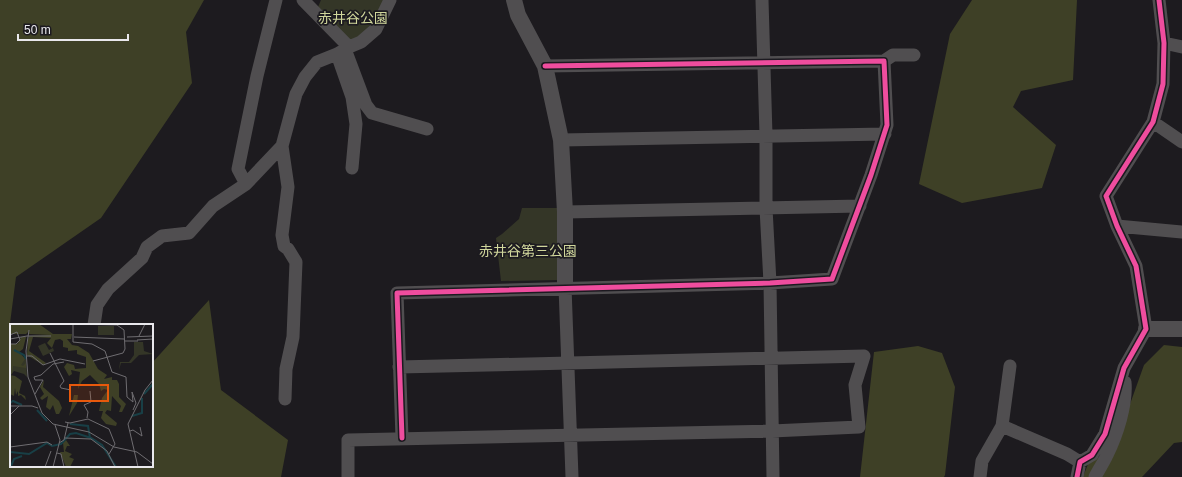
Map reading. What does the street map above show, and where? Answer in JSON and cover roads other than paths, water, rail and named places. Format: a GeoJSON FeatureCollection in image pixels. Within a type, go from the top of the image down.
{"type":"FeatureCollection","features":[{"type":"Feature","properties":{"kind":"street"},"geometry":{"type":"LineString","coordinates":[[246,184],[238,169],[257,76],[276,0]]}},
{"type":"Feature","properties":{"kind":"street"},"geometry":{"type":"LineString","coordinates":[[303,0],[344,50],[366,104],[372,113],[427,129]]}},
{"type":"Feature","properties":{"kind":"street"},"geometry":{"type":"LineString","coordinates":[[285,399],[286,369],[293,338],[296,262],[288,248],[284,246],[282,235],[288,187],[282,146],[296,94],[305,77],[317,62],[361,42],[376,29],[390,0]]}},
{"type":"Feature","properties":{"kind":"street"},"geometry":{"type":"LineString","coordinates":[[514,0],[518,15],[545,66],[561,140],[565,212],[565,287],[572,477]]}},
{"type":"Feature","properties":{"kind":"street"},"geometry":{"type":"LineString","coordinates":[[762,0],[766,135],[766,208],[770,283],[773,477]]}},
{"type":"Feature","properties":{"kind":"street"},"geometry":{"type":"LineString","coordinates":[[1077,477],[1080,462],[1092,455],[1104,434],[1124,368],[1146,329],[1136,266],[1117,226],[1106,196],[1153,122],[1163,84],[1164,43],[1158,0]]}},
{"type":"Feature","properties":{"kind":"street"},"geometry":{"type":"LineString","coordinates":[[1164,43],[1182,47]]}},
{"type":"Feature","properties":{"kind":"street"},"geometry":{"type":"LineString","coordinates":[[344,50],[356,124],[352,168]]}},
{"type":"Feature","properties":{"kind":"street"},"geometry":{"type":"LineString","coordinates":[[545,66],[884,60],[893,55],[914,55]]}},
{"type":"Feature","properties":{"kind":"street"},"geometry":{"type":"LineString","coordinates":[[402,438],[397,292],[770,283],[832,279],[860,206],[885,134],[887,125],[884,60]]}},
{"type":"Feature","properties":{"kind":"street"},"geometry":{"type":"LineString","coordinates":[[1153,122],[1182,142]]}},
{"type":"Feature","properties":{"kind":"street"},"geometry":{"type":"LineString","coordinates":[[561,140],[766,135],[885,134]]}},
{"type":"Feature","properties":{"kind":"street"},"geometry":{"type":"LineString","coordinates":[[94,324],[97,305],[108,289],[142,258],[147,247],[162,236],[189,233],[212,206],[246,184],[282,146]]}},
{"type":"Feature","properties":{"kind":"street"},"geometry":{"type":"LineString","coordinates":[[565,212],[860,206]]}},
{"type":"Feature","properties":{"kind":"street"},"geometry":{"type":"LineString","coordinates":[[1117,226],[1182,232]]}},
{"type":"Feature","properties":{"kind":"street"},"geometry":{"type":"LineString","coordinates":[[1146,329],[1182,329]]}},
{"type":"Feature","properties":{"kind":"street"},"geometry":{"type":"LineString","coordinates":[[348,477],[348,440],[859,428],[855,385],[864,356],[399,367]]}},
{"type":"Feature","properties":{"kind":"street"},"geometry":{"type":"LineString","coordinates":[[980,477],[982,461],[1002,426],[1010,366]]}},
{"type":"Feature","properties":{"kind":"street"},"geometry":{"type":"LineString","coordinates":[[1095,477],[1108,454],[1121,419],[1126,390],[1124,368]]}},
{"type":"Feature","properties":{"kind":"street"},"geometry":{"type":"LineString","coordinates":[[1002,426],[1068,454],[1080,462]]}},
{"type":"Feature","properties":{"kind":"park label","name":"赤井谷公園"},"geometry":{"type":"Point","coordinates":[353,18]}},
{"type":"Feature","properties":{"kind":"park label","name":"赤井谷第三公園"},"geometry":{"type":"Point","coordinates":[528,251]}}]}
